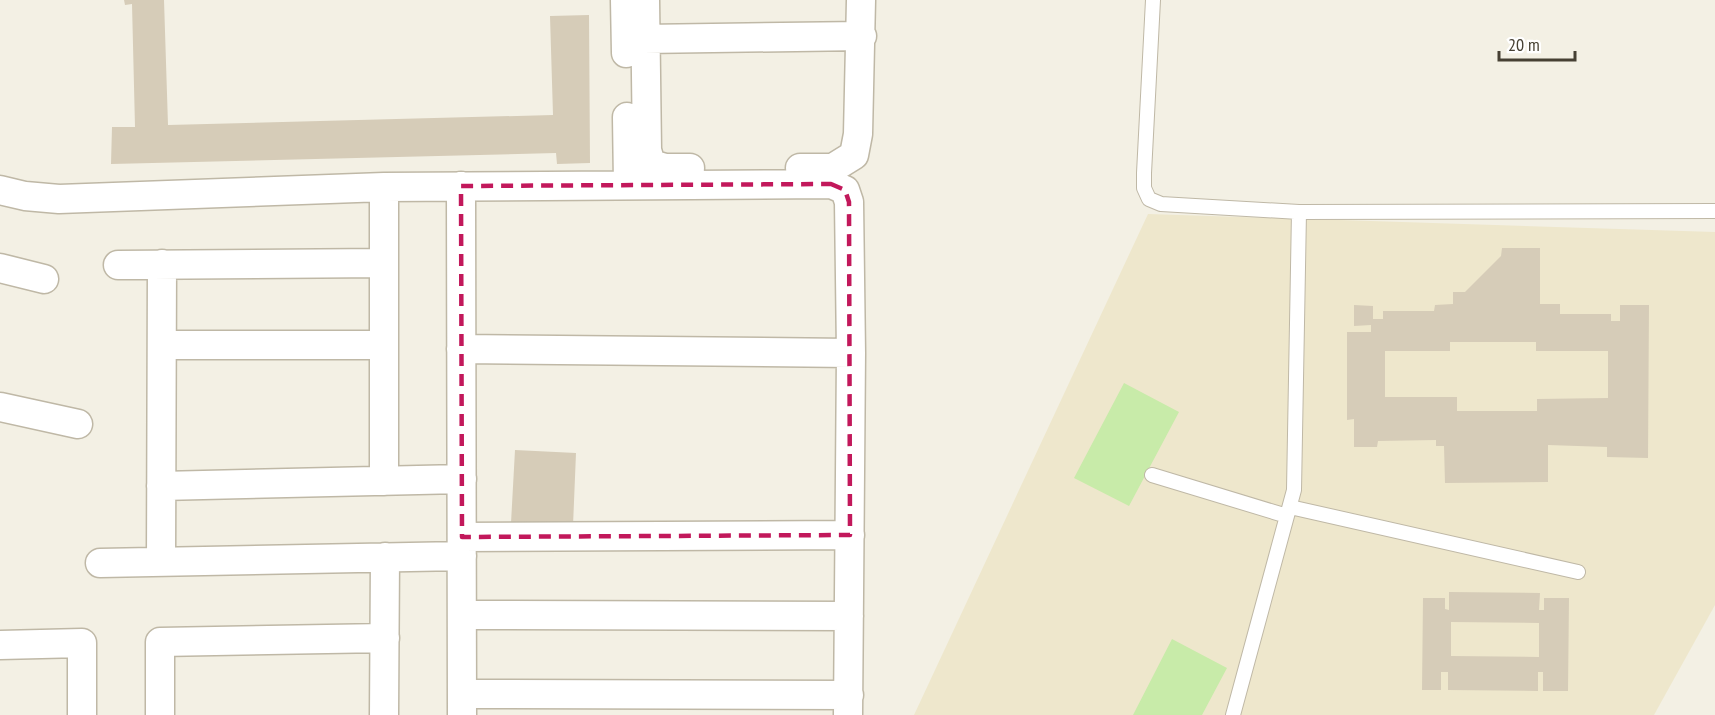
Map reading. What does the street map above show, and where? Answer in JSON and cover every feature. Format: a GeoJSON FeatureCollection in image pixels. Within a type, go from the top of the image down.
{"type":"FeatureCollection","features":[{"type":"Feature","properties":{"kind":"street"},"geometry":{"type":"LineString","coordinates":[[625,0],[628,184]]}},
{"type":"Feature","properties":{"kind":"street"},"geometry":{"type":"LineString","coordinates":[[645,0],[647,150],[651,164],[665,168],[833,168],[854,155],[857,146],[862,36],[861,0]]}},
{"type":"Feature","properties":{"kind":"street"},"geometry":{"type":"LineString","coordinates":[[645,39],[862,36]]}},
{"type":"Feature","properties":{"kind":"street"},"geometry":{"type":"LineString","coordinates":[[0,190],[25,196],[59,199],[461,186],[831,184],[844,189],[849,202],[851,353],[848,705],[462,705],[461,186]]}},
{"type":"Feature","properties":{"kind":"street"},"geometry":{"type":"LineString","coordinates":[[384,187],[384,481]]}},
{"type":"Feature","properties":{"kind":"street"},"geometry":{"type":"LineString","coordinates":[[118,265],[384,263]]}},
{"type":"Feature","properties":{"kind":"street"},"geometry":{"type":"LineString","coordinates":[[160,562],[162,264]]}},
{"type":"Feature","properties":{"kind":"street"},"geometry":{"type":"LineString","coordinates":[[0,268],[44,279]]}},
{"type":"Feature","properties":{"kind":"street"},"geometry":{"type":"LineString","coordinates":[[162,345],[384,345]]}},
{"type":"Feature","properties":{"kind":"street"},"geometry":{"type":"LineString","coordinates":[[461,349],[851,353]]}},
{"type":"Feature","properties":{"kind":"street"},"geometry":{"type":"LineString","coordinates":[[0,407],[78,424]]}},
{"type":"Feature","properties":{"kind":"street"},"geometry":{"type":"LineString","coordinates":[[161,486],[462,479]]}},
{"type":"Feature","properties":{"kind":"street"},"geometry":{"type":"LineString","coordinates":[[100,563],[385,557],[462,546],[850,535]]}},
{"type":"Feature","properties":{"kind":"street"},"geometry":{"type":"LineString","coordinates":[[384,715],[385,557]]}},
{"type":"Feature","properties":{"kind":"street"},"geometry":{"type":"LineString","coordinates":[[462,615],[849,616]]}},
{"type":"Feature","properties":{"kind":"street"},"geometry":{"type":"LineString","coordinates":[[160,715],[160,642],[385,638]]}},
{"type":"Feature","properties":{"kind":"street"},"geometry":{"type":"LineString","coordinates":[[0,645],[82,643],[82,715]]}},
{"type":"Feature","properties":{"kind":"lane"},"geometry":{"type":"LineString","coordinates":[[1153,0],[1144,188],[1149,199],[1161,204],[1299,212],[1715,211]]}},
{"type":"Feature","properties":{"kind":"lane"},"geometry":{"type":"LineString","coordinates":[[1233,715],[1289,512],[1294,482],[1299,212]]}},
{"type":"Feature","properties":{"kind":"lane"},"geometry":{"type":"LineString","coordinates":[[1152,476],[1289,512],[1578,572]]}},
{"type":"Feature","properties":{"kind":"highlighted area"},"geometry":{"type":"Polygon","coordinates":[[[831,184],[845,190],[849,202],[850,535],[462,537],[461,186],[831,184]]]}},
{"type":"Feature","properties":{"kind":"shaded area"},"geometry":{"type":"Polygon","coordinates":[[[1148,214],[1715,232],[1715,605],[1654,715],[914,715],[1148,214]]]}},
{"type":"Feature","properties":{"kind":"green space"},"geometry":{"type":"Polygon","coordinates":[[[1124,383],[1179,412],[1129,506],[1074,478],[1124,383]]]}},
{"type":"Feature","properties":{"kind":"green space"},"geometry":{"type":"Polygon","coordinates":[[[1172,639],[1227,668],[1202,715],[1133,715],[1172,639]]]}},
{"type":"Feature","properties":{"kind":"building"},"geometry":{"type":"Polygon","coordinates":[[[124,0],[164,0],[168,125],[553,115],[550,16],[589,15],[590,163],[557,164],[556,153],[111,164],[112,127],[135,127],[132,4],[125,5],[124,0]]]}},
{"type":"Feature","properties":{"kind":"building"},"geometry":{"type":"Polygon","coordinates":[[[1502,248],[1540,248],[1540,304],[1560,304],[1560,314],[1611,314],[1611,321],[1620,321],[1620,305],[1649,305],[1648,458],[1607,457],[1607,447],[1548,445],[1548,482],[1445,483],[1444,446],[1436,446],[1436,440],[1378,441],[1377,447],[1354,447],[1354,419],[1347,420],[1347,332],[1371,332],[1371,325],[1354,326],[1354,305],[1373,306],[1373,319],[1383,319],[1383,311],[1434,311],[1435,305],[1453,304],[1453,292],[1465,292],[1501,256],[1502,248]],[[1450,342],[1450,351],[1385,351],[1385,397],[1457,397],[1457,411],[1537,411],[1537,399],[1608,398],[1608,351],[1536,351],[1536,342],[1450,342]]]}},
{"type":"Feature","properties":{"kind":"building"},"geometry":{"type":"Polygon","coordinates":[[[515,450],[576,453],[573,526],[511,523],[515,450]]]}},
{"type":"Feature","properties":{"kind":"building"},"geometry":{"type":"Polygon","coordinates":[[[1449,592],[1540,593],[1539,610],[1544,610],[1544,598],[1569,598],[1568,691],[1543,691],[1543,672],[1538,672],[1538,691],[1448,690],[1448,672],[1441,672],[1441,690],[1422,690],[1423,598],[1445,598],[1445,609],[1449,610],[1449,592]],[[1451,622],[1451,656],[1539,657],[1539,623],[1451,622]]]}}]}
